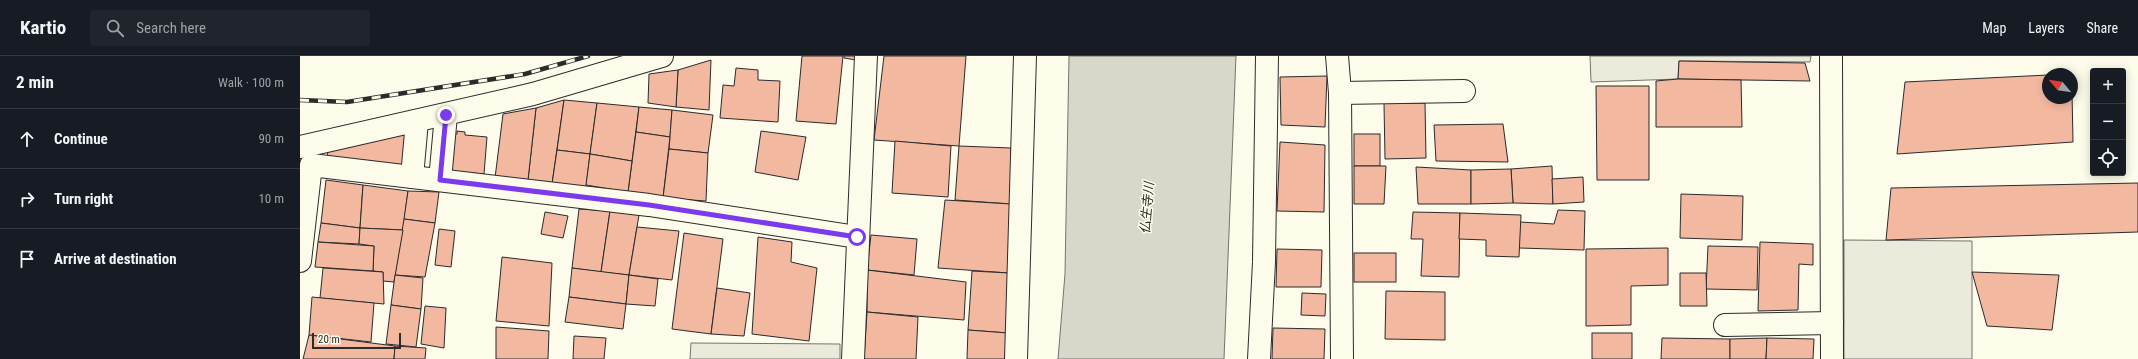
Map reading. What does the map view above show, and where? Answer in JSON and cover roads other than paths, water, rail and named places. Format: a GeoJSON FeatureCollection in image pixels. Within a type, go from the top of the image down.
{"type":"FeatureCollection","features":[{"type":"Feature","properties":{"kind":"street"},"geometry":{"type":"LineString","coordinates":[[308,152],[417,121],[534,94],[603,64],[662,56]]}},
{"type":"Feature","properties":{"kind":"street"},"geometry":{"type":"LineString","coordinates":[[853,359],[857,237],[866,56]]}},
{"type":"Feature","properties":{"kind":"street"},"geometry":{"type":"LineString","coordinates":[[1016,359],[1025,56]]}},
{"type":"Feature","properties":{"kind":"street"},"geometry":{"type":"LineString","coordinates":[[1248,359],[1251,294],[1256,56]]}},
{"type":"Feature","properties":{"kind":"street"},"geometry":{"type":"LineString","coordinates":[[1259,359],[1264,262],[1267,56]]}},
{"type":"Feature","properties":{"kind":"street"},"geometry":{"type":"LineString","coordinates":[[1337,56],[1340,93],[1342,359]]}},
{"type":"Feature","properties":{"kind":"street"},"geometry":{"type":"LineString","coordinates":[[1831,56],[1832,359]]}},
{"type":"Feature","properties":{"kind":"street"},"geometry":{"type":"LineString","coordinates":[[1340,93],[1464,91]]}},
{"type":"Feature","properties":{"kind":"street"},"geometry":{"type":"LineString","coordinates":[[440,180],[446,115]]}},
{"type":"Feature","properties":{"kind":"street"},"geometry":{"type":"LineString","coordinates":[[412,177],[417,121]]}},
{"type":"Feature","properties":{"kind":"street"},"geometry":{"type":"LineString","coordinates":[[308,152],[412,177],[649,205],[857,237]]}},
{"type":"Feature","properties":{"kind":"street"},"geometry":{"type":"LineString","coordinates":[[300,261],[308,152]]}},
{"type":"Feature","properties":{"kind":"street"},"geometry":{"type":"LineString","coordinates":[[1725,325],[1832,323]]}},
{"type":"Feature","properties":{"kind":"water","name":"仏生寺川"},"geometry":{"type":"Polygon","coordinates":[[[1069,56],[1236,56],[1224,359],[1058,359],[1065,274],[1069,56]]]}},
{"type":"Feature","properties":{"kind":"railway"},"geometry":{"type":"LineString","coordinates":[[300,100],[347,102],[525,74],[588,56]]}}]}
